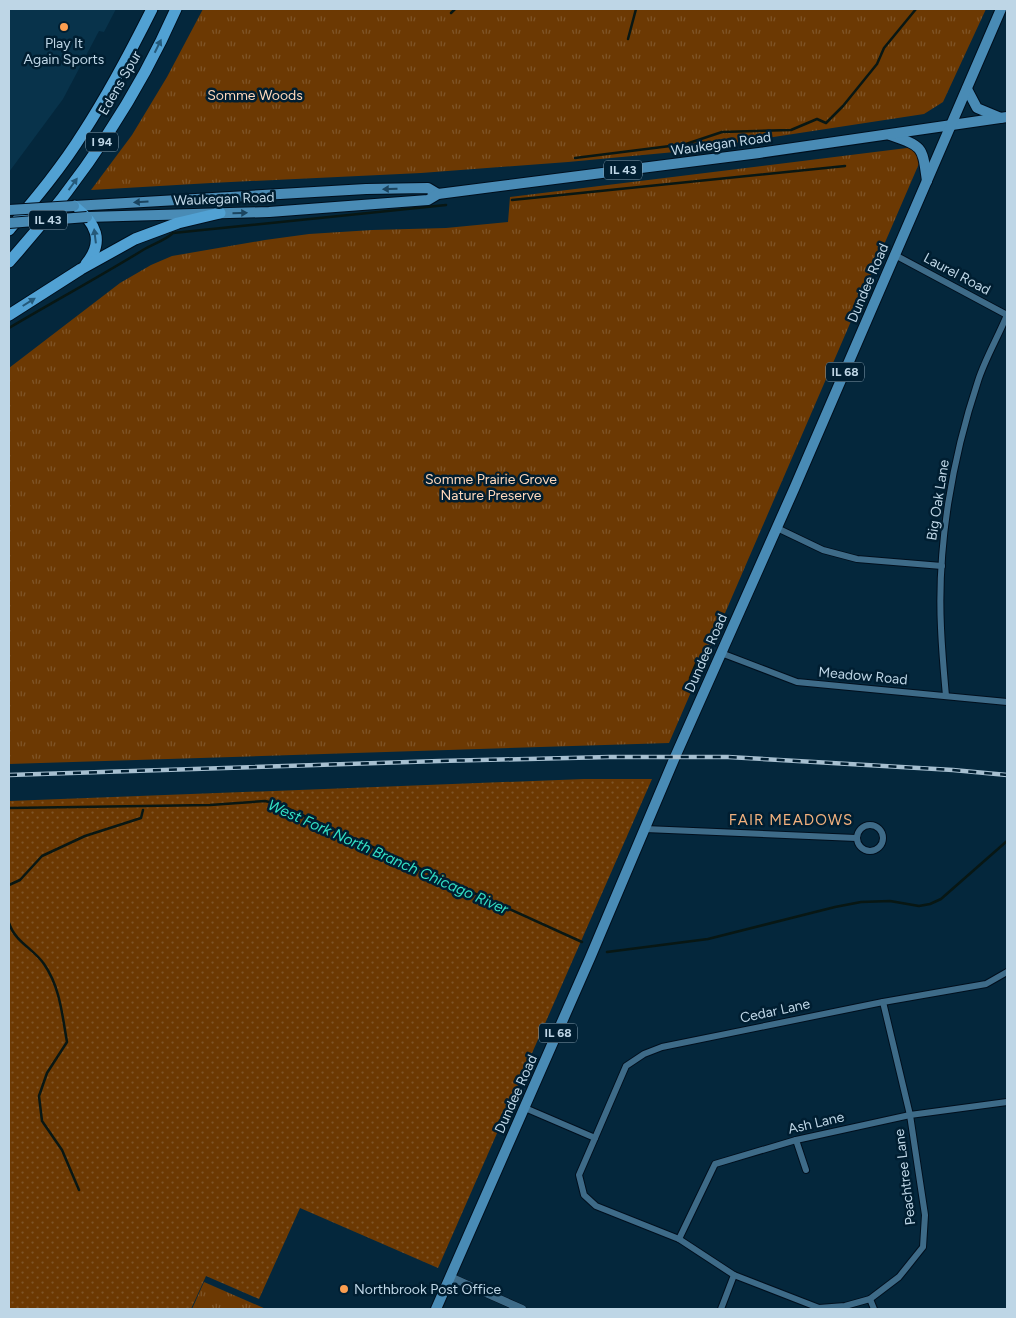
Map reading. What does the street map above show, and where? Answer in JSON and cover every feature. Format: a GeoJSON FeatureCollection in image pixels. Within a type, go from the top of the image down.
{"type":"FeatureCollection","features":[{"type":"Feature","properties":{"kind":"highway","name":"Edens Spur"},"geometry":{"type":"LineString","coordinates":[[9,230],[82,134],[105,96],[152,9]]}},
{"type":"Feature","properties":{"kind":"highway","name":"Edens Spur"},"geometry":{"type":"LineString","coordinates":[[9,262],[36,232],[94,156],[125,108],[176,9]]}},
{"type":"Feature","properties":{"kind":"highway"},"geometry":{"type":"LineString","coordinates":[[74,206],[94,226],[97,243],[93,256],[81,269]]}},
{"type":"Feature","properties":{"kind":"highway"},"geometry":{"type":"LineString","coordinates":[[9,315],[81,269],[135,239],[178,223],[220,213]]}},
{"type":"Feature","properties":{"kind":"main road","name":"Dundee Road"},"geometry":{"type":"LineString","coordinates":[[436,1309],[590,958],[674,757],[777,528],[1001,9]]}},
{"type":"Feature","properties":{"kind":"main road"},"geometry":{"type":"LineString","coordinates":[[967,89],[977,108],[1005,118]]}},
{"type":"Feature","properties":{"kind":"main road","name":"Waukegan Road"},"geometry":{"type":"LineString","coordinates":[[9,223],[87,217],[297,210],[428,200],[438,194],[1005,118]]}},
{"type":"Feature","properties":{"kind":"main road"},"geometry":{"type":"LineString","coordinates":[[889,134],[915,144],[923,152],[927,181]]}},
{"type":"Feature","properties":{"kind":"main road","name":"Waukegan Road"},"geometry":{"type":"LineString","coordinates":[[9,210],[366,189],[428,188],[438,194]]}},
{"type":"Feature","properties":{"kind":"street","name":"Laurel Road"},"geometry":{"type":"LineString","coordinates":[[895,255],[1007,315]]}},
{"type":"Feature","properties":{"kind":"street","name":"Big Oak Lane"},"geometry":{"type":"LineString","coordinates":[[946,696],[941,627],[942,566],[949,499],[959,449],[978,380],[1007,315]]}},
{"type":"Feature","properties":{"kind":"street"},"geometry":{"type":"LineString","coordinates":[[777,528],[823,550],[857,560],[942,566]]}},
{"type":"Feature","properties":{"kind":"street","name":"Meadow Road"},"geometry":{"type":"LineString","coordinates":[[721,653],[797,682],[1007,702]]}},
{"type":"Feature","properties":{"kind":"street"},"geometry":{"type":"LineString","coordinates":[[870,824],[880,830],[883,838],[880,846],[867,851],[859,846],[856,838],[862,827],[870,824]]}},
{"type":"Feature","properties":{"kind":"street"},"geometry":{"type":"LineString","coordinates":[[645,829],[856,838]]}},
{"type":"Feature","properties":{"kind":"street","name":"Cedar Lane"},"geometry":{"type":"LineString","coordinates":[[595,1138],[626,1066],[644,1054],[662,1047],[883,1002],[986,984],[1007,972]]}},
{"type":"Feature","properties":{"kind":"street","name":"Peachtree Lane"},"geometry":{"type":"LineString","coordinates":[[734,1275],[819,1308],[845,1306],[870,1299],[899,1277],[923,1246],[925,1215],[910,1115],[883,1002]]}},
{"type":"Feature","properties":{"kind":"street","name":"Ash Lane"},"geometry":{"type":"LineString","coordinates":[[679,1239],[715,1164],[796,1140],[910,1115],[1007,1102]]}},
{"type":"Feature","properties":{"kind":"street"},"geometry":{"type":"LineString","coordinates":[[525,1108],[595,1138],[580,1174],[584,1195],[596,1206],[679,1239],[734,1275],[721,1309]]}},
{"type":"Feature","properties":{"kind":"street"},"geometry":{"type":"LineString","coordinates":[[796,1140],[806,1170]]}},
{"type":"Feature","properties":{"kind":"street"},"geometry":{"type":"LineString","coordinates":[[450,1277],[522,1309]]}},
{"type":"Feature","properties":{"kind":"street"},"geometry":{"type":"LineString","coordinates":[[870,1299],[874,1309]]}},
{"type":"Feature","properties":{"kind":"shaded area"},"geometry":{"type":"Polygon","coordinates":[[[9,9],[116,9],[104,32],[99,31],[63,99],[9,172],[9,9]]]}},
{"type":"Feature","properties":{"kind":"green space","name":"Somme Woods"},"geometry":{"type":"Polygon","coordinates":[[[203,9],[986,9],[943,102],[924,114],[675,152],[568,162],[421,173],[91,190],[132,135],[167,77],[203,9]]]}},
{"type":"Feature","properties":{"kind":"green space","name":"Somme Prairie Grove Nature Preserve"},"geometry":{"type":"Polygon","coordinates":[[[915,147],[921,159],[669,743],[9,764],[9,368],[120,283],[151,265],[172,256],[265,240],[309,234],[446,228],[508,222],[510,197],[915,147]]]}},
{"type":"Feature","properties":{"kind":"green space"},"geometry":{"type":"Polygon","coordinates":[[[584,779],[652,779],[438,1268],[300,1208],[259,1299],[206,1276],[191,1309],[9,1308],[9,801],[584,779]]]}},
{"type":"Feature","properties":{"kind":"green space"},"geometry":{"type":"Polygon","coordinates":[[[204,1282],[266,1309],[192,1309],[204,1282]]]}},
{"type":"Feature","properties":{"kind":"waterway"},"geometry":{"type":"LineString","coordinates":[[451,13],[455,9]]}},
{"type":"Feature","properties":{"kind":"waterway"},"geometry":{"type":"LineString","coordinates":[[628,39],[636,9]]}},
{"type":"Feature","properties":{"kind":"waterway"},"geometry":{"type":"LineString","coordinates":[[575,158],[686,144],[722,132],[791,130],[817,119],[826,123],[843,106],[877,64],[884,48],[916,9]]}},
{"type":"Feature","properties":{"kind":"waterway"},"geometry":{"type":"LineString","coordinates":[[512,200],[845,166]]}},
{"type":"Feature","properties":{"kind":"waterway"},"geometry":{"type":"LineString","coordinates":[[9,328],[173,233],[446,205]]}},
{"type":"Feature","properties":{"kind":"waterway"},"geometry":{"type":"LineString","coordinates":[[690,678],[698,659]]}},
{"type":"Feature","properties":{"kind":"waterway","name":"West Fork North Branch Chicago River"},"geometry":{"type":"LineString","coordinates":[[9,808],[210,805],[265,801],[278,804],[582,942]]}},
{"type":"Feature","properties":{"kind":"waterway"},"geometry":{"type":"LineString","coordinates":[[9,885],[20,880],[42,856],[85,836],[141,818],[143,810]]}},
{"type":"Feature","properties":{"kind":"waterway","name":"West Fork North Branch Chicago River"},"geometry":{"type":"LineString","coordinates":[[607,952],[708,939],[861,902],[890,901],[919,906],[930,904],[941,899],[1007,841]]}},
{"type":"Feature","properties":{"kind":"waterway"},"geometry":{"type":"LineString","coordinates":[[9,923],[20,940],[44,964],[54,982],[60,1001],[67,1042],[47,1073],[39,1096],[42,1121],[62,1150],[79,1190]]}},
{"type":"Feature","properties":{"kind":"railway"},"geometry":{"type":"LineString","coordinates":[[9,775],[609,757],[728,757],[953,770],[1007,775]]}},
{"type":"Feature","properties":{"kind":"place","name":"Play It Again Sports"},"geometry":{"type":"Point","coordinates":[64,27]}},
{"type":"Feature","properties":{"kind":"place","name":"Northbrook Post Office"},"geometry":{"type":"Point","coordinates":[344,1289]}},
{"type":"Feature","properties":{"kind":"district","name":"FAIR MEADOWS"},"geometry":{"type":"Point","coordinates":[791,820]}}]}
